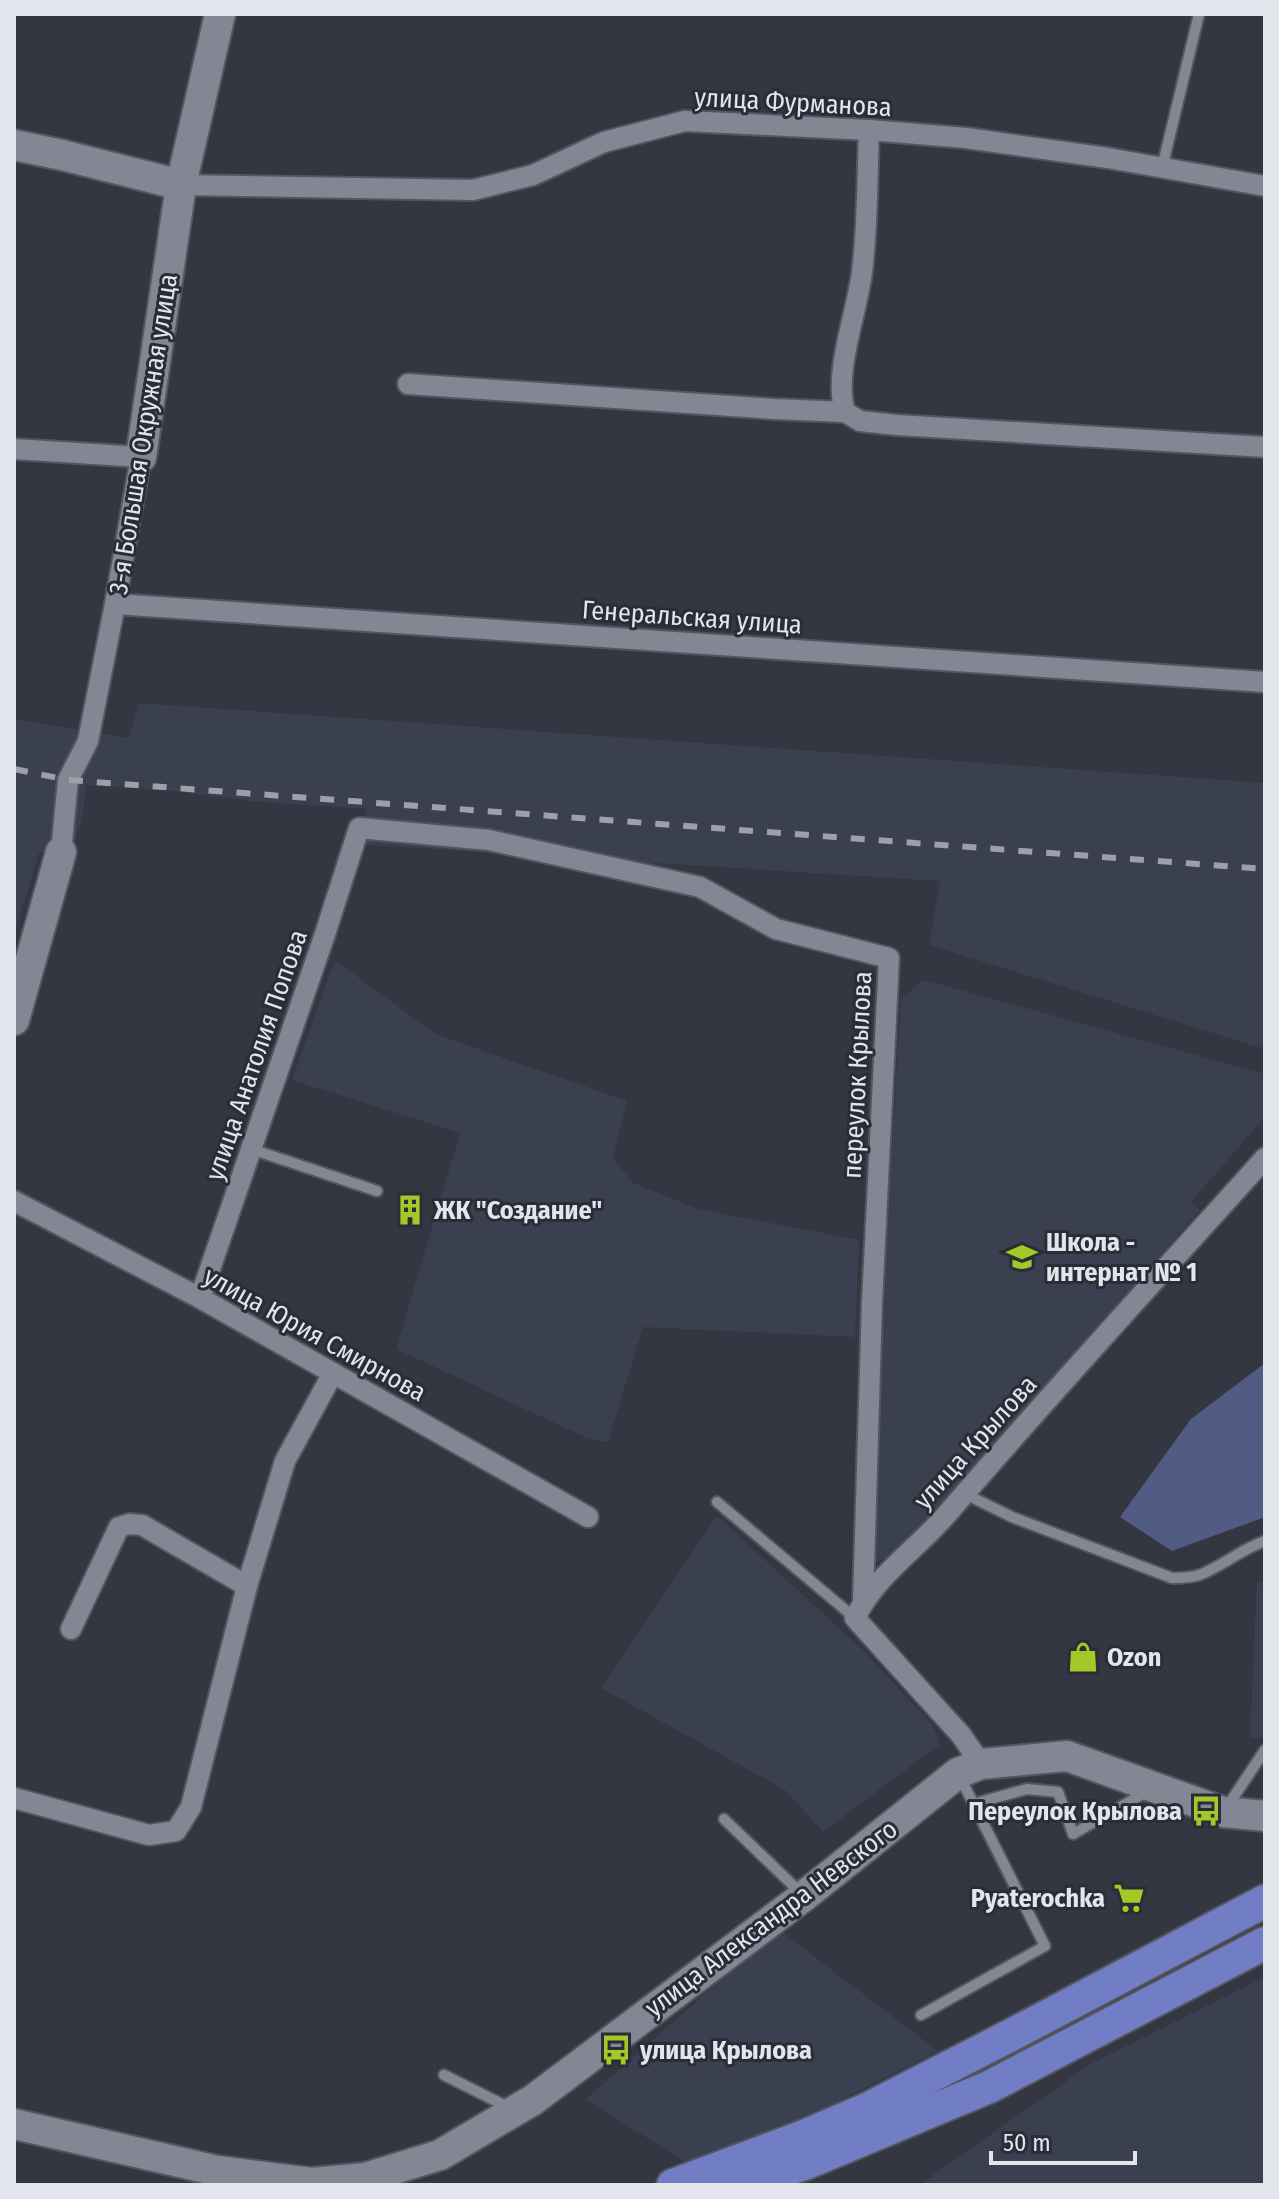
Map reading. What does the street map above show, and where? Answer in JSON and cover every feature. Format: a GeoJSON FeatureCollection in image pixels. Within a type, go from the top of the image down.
{"type":"FeatureCollection","features":[{"type":"Feature","properties":{"kind":"main road"},"geometry":{"type":"LineString","coordinates":[[673,2185],[867,2109],[1015,2033],[1264,1896]]}},
{"type":"Feature","properties":{"kind":"main road"},"geometry":{"type":"LineString","coordinates":[[739,2185],[807,2174],[989,2087],[1265,1943]]}},
{"type":"Feature","properties":{"kind":"street","name":"3-я Большая Окружная улица"},"geometry":{"type":"LineString","coordinates":[[61,852],[68,780],[88,741],[115,604],[141,457],[181,185],[220,14]]}},
{"type":"Feature","properties":{"kind":"street","name":"улица Фурманова"},"geometry":{"type":"LineString","coordinates":[[181,185],[473,190],[533,175],[604,142],[685,121],[966,138],[1265,186]]}},
{"type":"Feature","properties":{"kind":"street"},"geometry":{"type":"LineString","coordinates":[[845,412],[841,398],[842,377],[866,241],[869,130]]}},
{"type":"Feature","properties":{"kind":"street"},"geometry":{"type":"LineString","coordinates":[[14,145],[181,185]]}},
{"type":"Feature","properties":{"kind":"street"},"geometry":{"type":"LineString","coordinates":[[408,384],[845,412],[860,421],[885,424],[1265,447]]}},
{"type":"Feature","properties":{"kind":"street"},"geometry":{"type":"LineString","coordinates":[[14,449],[141,457]]}},
{"type":"Feature","properties":{"kind":"street","name":"Генеральская улица"},"geometry":{"type":"LineString","coordinates":[[115,604],[1265,682]]}},
{"type":"Feature","properties":{"kind":"street","name":"улица Анатолия Попова"},"geometry":{"type":"LineString","coordinates":[[200,1298],[359,828]]}},
{"type":"Feature","properties":{"kind":"street","name":"переулок Крылова"},"geometry":{"type":"LineString","coordinates":[[359,828],[489,840],[700,887],[776,929],[889,958],[859,1610]]}},
{"type":"Feature","properties":{"kind":"street"},"geometry":{"type":"LineString","coordinates":[[14,1020],[61,852]]}},
{"type":"Feature","properties":{"kind":"street","name":"улица Крылова"},"geometry":{"type":"LineString","coordinates":[[859,1610],[881,1579],[939,1524],[1265,1158]]}},
{"type":"Feature","properties":{"kind":"street","name":"улица Юрия Смирнова"},"geometry":{"type":"LineString","coordinates":[[14,1201],[200,1298],[588,1517]]}},
{"type":"Feature","properties":{"kind":"street"},"geometry":{"type":"LineString","coordinates":[[14,1798],[149,1835],[176,1831],[191,1807],[247,1586],[285,1461],[333,1373]]}},
{"type":"Feature","properties":{"kind":"street"},"geometry":{"type":"LineString","coordinates":[[71,1629],[119,1527],[129,1524],[142,1525],[247,1586]]}},
{"type":"Feature","properties":{"kind":"street"},"geometry":{"type":"LineString","coordinates":[[859,1610],[876,1654],[961,1735],[970,1768],[1067,1756],[1223,1812],[1265,1816]]}},
{"type":"Feature","properties":{"kind":"street","name":"улица Александра Невского"},"geometry":{"type":"LineString","coordinates":[[14,2124],[218,2171],[312,2183],[365,2178],[440,2155],[533,2100],[970,1768]]}},
{"type":"Feature","properties":{"kind":"lane"},"geometry":{"type":"LineString","coordinates":[[1162,168],[1199,14]]}},
{"type":"Feature","properties":{"kind":"lane"},"geometry":{"type":"LineString","coordinates":[[251,1149],[377,1191]]}},
{"type":"Feature","properties":{"kind":"lane"},"geometry":{"type":"LineString","coordinates":[[965,1494],[1012,1517],[1172,1578],[1196,1577],[1237,1552],[1265,1541]]}},
{"type":"Feature","properties":{"kind":"lane"},"geometry":{"type":"LineString","coordinates":[[717,1502],[859,1610]]}},
{"type":"Feature","properties":{"kind":"lane"},"geometry":{"type":"LineString","coordinates":[[1265,1751],[1265,1764]]}},
{"type":"Feature","properties":{"kind":"lane"},"geometry":{"type":"LineString","coordinates":[[1223,1812],[1265,1751]]}},
{"type":"Feature","properties":{"kind":"lane"},"geometry":{"type":"LineString","coordinates":[[921,2015],[1045,1946],[973,1804],[970,1768]]}},
{"type":"Feature","properties":{"kind":"lane"},"geometry":{"type":"LineString","coordinates":[[973,1804],[1027,1789],[1058,1792],[1073,1834],[1155,1787]]}},
{"type":"Feature","properties":{"kind":"lane"},"geometry":{"type":"LineString","coordinates":[[724,1819],[804,1896]]}},
{"type":"Feature","properties":{"kind":"lane"},"geometry":{"type":"LineString","coordinates":[[444,2075],[515,2110]]}},
{"type":"Feature","properties":{"kind":"shaded area"},"geometry":{"type":"Polygon","coordinates":[[[139,703],[1265,783],[1265,1049],[929,945],[940,881],[355,844],[367,809],[261,802],[164,790],[86,785],[75,840],[39,853],[14,935],[14,719],[129,738],[139,703]]]}},
{"type":"Feature","properties":{"kind":"shaded area"},"geometry":{"type":"Polygon","coordinates":[[[335,960],[435,1034],[627,1101],[613,1158],[633,1183],[698,1209],[859,1240],[855,1337],[643,1327],[608,1442],[587,1438],[396,1349],[460,1133],[292,1080],[335,960]]]}},
{"type":"Feature","properties":{"kind":"shaded area","name":"Школа - интернат № 1"},"geometry":{"type":"Polygon","coordinates":[[[924,980],[1265,1074],[1265,1117],[1190,1203],[1200,1210],[936,1509],[890,1558],[867,1563],[901,999],[924,980]]]}},
{"type":"Feature","properties":{"kind":"shaded area"},"geometry":{"type":"Polygon","coordinates":[[[1265,1363],[1265,1517],[1172,1551],[1120,1517],[1191,1419],[1265,1363]]]}},
{"type":"Feature","properties":{"kind":"shaded area"},"geometry":{"type":"Polygon","coordinates":[[[717,1516],[862,1649],[933,1725],[940,1744],[823,1832],[785,1790],[601,1688],[717,1516]]]}},
{"type":"Feature","properties":{"kind":"shaded area"},"geometry":{"type":"Polygon","coordinates":[[[1265,1581],[1265,1738],[1250,1738],[1257,1582],[1265,1581]]]}},
{"type":"Feature","properties":{"kind":"shaded area"},"geometry":{"type":"Polygon","coordinates":[[[778,1929],[938,2051],[806,2118],[691,2166],[586,2099],[778,1929]]]}},
{"type":"Feature","properties":{"kind":"shaded area"},"geometry":{"type":"Polygon","coordinates":[[[1265,1977],[1265,2185],[919,2185],[1092,2063],[1265,1977]]]}},
{"type":"Feature","properties":{"kind":"railway"},"geometry":{"type":"LineString","coordinates":[[14,769],[68,780],[1265,869]]}},
{"type":"Feature","properties":{"kind":"place","name":"ЖК \"Создание\""},"geometry":{"type":"Point","coordinates":[410,1210]}},
{"type":"Feature","properties":{"kind":"place","name":"Школа - интернат № 1"},"geometry":{"type":"Point","coordinates":[1022,1257]}},
{"type":"Feature","properties":{"kind":"place","name":"Ozon"},"geometry":{"type":"Point","coordinates":[1083,1657]}},
{"type":"Feature","properties":{"kind":"place","name":"Переулок Крылова"},"geometry":{"type":"Point","coordinates":[1206,1811]}},
{"type":"Feature","properties":{"kind":"place","name":"Pyaterochka"},"geometry":{"type":"Point","coordinates":[1129,1898]}},
{"type":"Feature","properties":{"kind":"place","name":"улица Крылова"},"geometry":{"type":"Point","coordinates":[616,2050]}}]}
